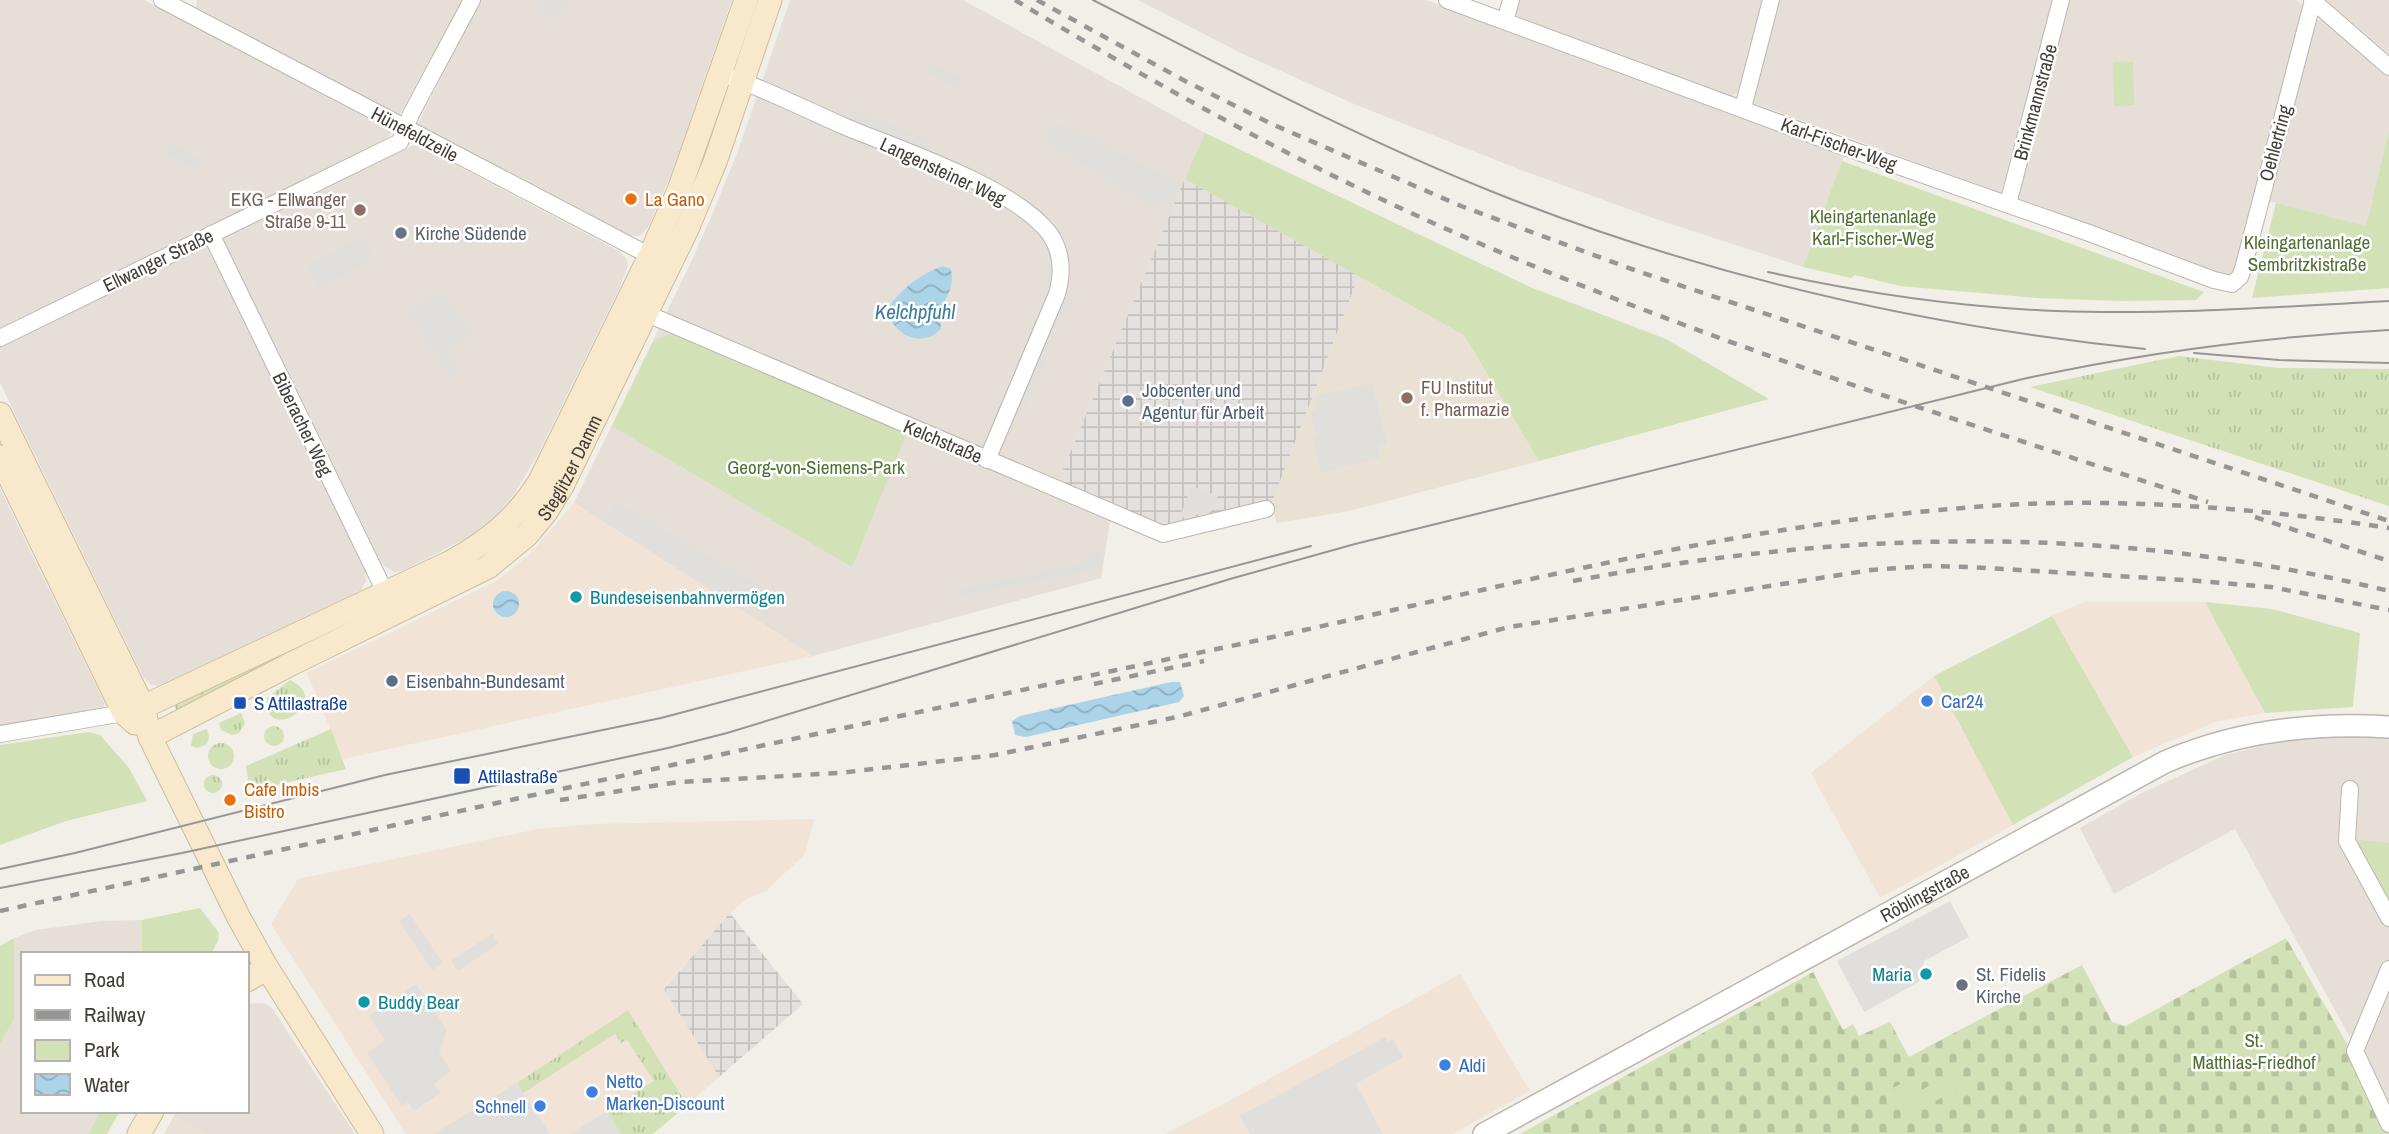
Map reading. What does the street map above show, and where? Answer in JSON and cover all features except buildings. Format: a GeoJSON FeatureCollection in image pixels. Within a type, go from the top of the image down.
{"type":"FeatureCollection","features":[{"type":"Feature","properties":{"kind":"main road","name":"Steglitzer Damm"},"geometry":{"type":"LineString","coordinates":[[731,78],[746,0]]}},
{"type":"Feature","properties":{"kind":"main road","name":"Steglitzer Damm"},"geometry":{"type":"LineString","coordinates":[[133,710],[391,603],[488,568],[518,544],[539,521],[562,486],[636,309],[660,261],[684,178],[770,0]]}},
{"type":"Feature","properties":{"kind":"main road"},"geometry":{"type":"LineString","coordinates":[[2,425],[133,710]]}},
{"type":"Feature","properties":{"kind":"main road"},"geometry":{"type":"LineString","coordinates":[[0,457],[133,710],[150,737],[246,948]]}},
{"type":"Feature","properties":{"kind":"main road","name":"Steglitzer Damm"},"geometry":{"type":"LineString","coordinates":[[150,737],[291,664],[391,603]]}},
{"type":"Feature","properties":{"kind":"main road"},"geometry":{"type":"LineString","coordinates":[[248,953],[257,974],[372,1134]]}},
{"type":"Feature","properties":{"kind":"main road"},"geometry":{"type":"LineString","coordinates":[[139,1134],[151,1113]]}},
{"type":"Feature","properties":{"kind":"street","name":"Hünefeldzeile"},"geometry":{"type":"LineString","coordinates":[[162,0],[186,6],[405,128],[660,261]]}},
{"type":"Feature","properties":{"kind":"street","name":"Ellwanger Straße"},"geometry":{"type":"LineString","coordinates":[[0,338],[400,142],[472,0]]}},
{"type":"Feature","properties":{"kind":"street","name":"Karl-Fischer-Weg"},"geometry":{"type":"LineString","coordinates":[[1447,0],[1847,148],[2214,280],[2232,284]]}},
{"type":"Feature","properties":{"kind":"street"},"geometry":{"type":"LineString","coordinates":[[1505,21],[1511,0]]}},
{"type":"Feature","properties":{"kind":"street"},"geometry":{"type":"LineString","coordinates":[[1743,108],[1771,0]]}},
{"type":"Feature","properties":{"kind":"street","name":"Brinkmannstraße"},"geometry":{"type":"LineString","coordinates":[[2008,204],[2061,0]]}},
{"type":"Feature","properties":{"kind":"street"},"geometry":{"type":"LineString","coordinates":[[2313,0],[2389,67]]}},
{"type":"Feature","properties":{"kind":"street","name":"Oehlertring"},"geometry":{"type":"LineString","coordinates":[[2232,284],[2240,277],[2243,269],[2313,0]]}},
{"type":"Feature","properties":{"kind":"street","name":"Langensteiner Weg"},"geometry":{"type":"LineString","coordinates":[[731,78],[980,183],[1029,213],[1055,241],[1061,274],[1058,294],[987,460]]}},
{"type":"Feature","properties":{"kind":"street","name":"Biberacher Weg"},"geometry":{"type":"LineString","coordinates":[[211,234],[391,603]]}},
{"type":"Feature","properties":{"kind":"street","name":"Kelchstraße"},"geometry":{"type":"LineString","coordinates":[[636,309],[1163,534],[1266,509]]}},
{"type":"Feature","properties":{"kind":"street"},"geometry":{"type":"LineString","coordinates":[[0,734],[133,710]]}},
{"type":"Feature","properties":{"kind":"street","name":"Röblingstraße"},"geometry":{"type":"LineString","coordinates":[[1484,1134],[2165,761],[2221,741],[2274,730],[2324,726],[2389,727]]}},
{"type":"Feature","properties":{"kind":"street"},"geometry":{"type":"LineString","coordinates":[[2350,789],[2347,841],[2389,918]]}},
{"type":"Feature","properties":{"kind":"street"},"geometry":{"type":"LineString","coordinates":[[2389,969],[2355,1051],[2389,1124]]}},
{"type":"Feature","properties":{"kind":"shaded area"},"geometry":{"type":"Polygon","coordinates":[[[0,0],[144,0],[390,130],[391,133],[386,139],[0,328],[0,0]]]}},
{"type":"Feature","properties":{"kind":"shaded area"},"geometry":{"type":"Polygon","coordinates":[[[197,0],[463,0],[399,115],[196,8],[197,0]]]}},
{"type":"Feature","properties":{"kind":"shaded area"},"geometry":{"type":"Polygon","coordinates":[[[481,0],[732,0],[671,174],[649,226],[640,236],[627,236],[417,125],[481,0]]]}},
{"type":"Feature","properties":{"kind":"shaded area"},"geometry":{"type":"Polygon","coordinates":[[[543,0],[568,0],[558,20],[538,10],[543,0]]]}},
{"type":"Feature","properties":{"kind":"shaded area"},"geometry":{"type":"Polygon","coordinates":[[[790,0],[963,0],[1205,133],[1052,496],[1110,521],[1101,578],[813,656],[574,503],[714,210],[738,151],[790,0]]]}},
{"type":"Feature","properties":{"kind":"shaded area"},"geometry":{"type":"Polygon","coordinates":[[[1138,0],[1426,0],[1845,154],[1803,267],[1653,218],[1521,170],[1354,104],[1241,53],[1138,0]]]}},
{"type":"Feature","properties":{"kind":"shaded area"},"geometry":{"type":"Polygon","coordinates":[[[1518,0],[1762,0],[1738,92],[1732,96],[1519,18],[1515,15],[1518,0]]]}},
{"type":"Feature","properties":{"kind":"shaded area"},"geometry":{"type":"Polygon","coordinates":[[[1778,0],[2053,0],[2001,193],[1754,103],[1778,0]]]}},
{"type":"Feature","properties":{"kind":"shaded area"},"geometry":{"type":"Polygon","coordinates":[[[2069,0],[2296,0],[2303,6],[2233,274],[2226,275],[2017,198],[2069,0]]]}},
{"type":"Feature","properties":{"kind":"shaded area"},"geometry":{"type":"Polygon","coordinates":[[[2326,0],[2389,0],[2389,54],[2326,0]]]}},
{"type":"Feature","properties":{"kind":"shaded area"},"geometry":{"type":"Polygon","coordinates":[[[2321,19],[2389,78],[2389,130],[2366,226],[2268,201],[2316,20],[2321,19]]]}},
{"type":"Feature","properties":{"kind":"shaded area"},"geometry":{"type":"Polygon","coordinates":[[[931,63],[961,78],[956,87],[926,72],[931,63]]]}},
{"type":"Feature","properties":{"kind":"shaded area"},"geometry":{"type":"Polygon","coordinates":[[[853,108],[925,139],[929,154],[848,120],[853,108]]]}},
{"type":"Feature","properties":{"kind":"shaded area"},"geometry":{"type":"Polygon","coordinates":[[[799,112],[978,189],[1002,202],[1000,206],[802,119],[799,112]]]}},
{"type":"Feature","properties":{"kind":"shaded area"},"geometry":{"type":"Polygon","coordinates":[[[1054,122],[1085,134],[1154,171],[1181,182],[1170,204],[1160,200],[1156,210],[1042,138],[1054,122]]]}},
{"type":"Feature","properties":{"kind":"shaded area"},"geometry":{"type":"Polygon","coordinates":[[[170,142],[200,159],[195,169],[164,152],[170,142]]]}},
{"type":"Feature","properties":{"kind":"shaded area"},"geometry":{"type":"Polygon","coordinates":[[[416,144],[619,251],[626,258],[628,265],[619,289],[538,454],[515,493],[493,519],[469,537],[402,571],[394,572],[382,564],[223,239],[416,144]]]}},
{"type":"Feature","properties":{"kind":"shaded area"},"geometry":{"type":"Polygon","coordinates":[[[1185,179],[1359,276],[1271,505],[1172,527],[1110,521],[1052,496],[1185,179]]]}},
{"type":"Feature","properties":{"kind":"shaded area"},"geometry":{"type":"Polygon","coordinates":[[[363,236],[375,259],[319,288],[307,265],[363,236]]]}},
{"type":"Feature","properties":{"kind":"shaded area"},"geometry":{"type":"Polygon","coordinates":[[[204,247],[208,248],[365,570],[366,581],[361,590],[158,686],[151,685],[143,677],[0,383],[0,347],[204,247]]]}},
{"type":"Feature","properties":{"kind":"shaded area"},"geometry":{"type":"Polygon","coordinates":[[[1052,259],[1053,288],[992,434],[988,432],[1048,291],[1048,263],[1052,259]]]}},
{"type":"Feature","properties":{"kind":"shaded area","name":"FU Institut f. Pharmazie"},"geometry":{"type":"Polygon","coordinates":[[[1359,276],[1464,335],[1539,461],[1349,511],[1277,523],[1271,505],[1359,276]]]}},
{"type":"Feature","properties":{"kind":"shaded area"},"geometry":{"type":"Polygon","coordinates":[[[441,290],[471,335],[446,352],[459,372],[451,377],[409,312],[441,290]]]}},
{"type":"Feature","properties":{"kind":"shaded area"},"geometry":{"type":"Polygon","coordinates":[[[1076,295],[1064,320],[1052,324],[1062,300],[1076,295]]]}},
{"type":"Feature","properties":{"kind":"shaded area"},"geometry":{"type":"Polygon","coordinates":[[[1047,358],[1026,408],[1014,412],[1035,363],[1047,358]]]}},
{"type":"Feature","properties":{"kind":"shaded area"},"geometry":{"type":"Polygon","coordinates":[[[1372,383],[1387,444],[1378,446],[1380,457],[1321,473],[1312,438],[1317,436],[1310,411],[1317,409],[1314,397],[1372,383]]]}},
{"type":"Feature","properties":{"kind":"shaded area"},"geometry":{"type":"Polygon","coordinates":[[[1192,486],[1218,496],[1211,512],[1179,518],[1192,486]]]}},
{"type":"Feature","properties":{"kind":"shaded area"},"geometry":{"type":"Polygon","coordinates":[[[0,489],[105,704],[102,711],[0,728],[0,489]]]}},
{"type":"Feature","properties":{"kind":"shaded area"},"geometry":{"type":"Polygon","coordinates":[[[616,501],[762,588],[750,609],[604,522],[616,501]]]}},
{"type":"Feature","properties":{"kind":"shaded area"},"geometry":{"type":"Polygon","coordinates":[[[574,503],[813,656],[343,759],[307,673],[496,581],[529,555],[574,503]]]}},
{"type":"Feature","properties":{"kind":"shaded area"},"geometry":{"type":"Polygon","coordinates":[[[1095,549],[1102,554],[1094,569],[956,597],[955,590],[1079,565],[1095,549]]]}},
{"type":"Feature","properties":{"kind":"shaded area"},"geometry":{"type":"Polygon","coordinates":[[[2084,602],[2205,602],[2265,713],[2215,722],[2133,757],[2052,616],[2084,602]]]}},
{"type":"Feature","properties":{"kind":"shaded area"},"geometry":{"type":"Polygon","coordinates":[[[1934,676],[2013,825],[1880,898],[1811,773],[1934,676]]]}},
{"type":"Feature","properties":{"kind":"shaded area"},"geometry":{"type":"Polygon","coordinates":[[[2352,734],[2389,737],[2389,1108],[2235,829],[2114,894],[2080,828],[2140,794],[2225,755],[2275,743],[2352,734]]]}},
{"type":"Feature","properties":{"kind":"shaded area"},"geometry":{"type":"Polygon","coordinates":[[[814,819],[805,854],[766,891],[747,899],[730,913],[664,988],[719,1077],[653,1134],[406,1134],[271,924],[298,879],[538,829],[593,824],[814,819]]]}},
{"type":"Feature","properties":{"kind":"shaded area"},"geometry":{"type":"Polygon","coordinates":[[[1950,901],[1969,937],[1924,961],[1919,982],[1864,1012],[1837,961],[1950,901]]]}},
{"type":"Feature","properties":{"kind":"shaded area"},"geometry":{"type":"Polygon","coordinates":[[[730,913],[803,1004],[719,1077],[664,989],[730,913]]]}},
{"type":"Feature","properties":{"kind":"shaded area"},"geometry":{"type":"Polygon","coordinates":[[[410,914],[443,963],[432,970],[399,921],[410,914]]]}},
{"type":"Feature","properties":{"kind":"shaded area"},"geometry":{"type":"Polygon","coordinates":[[[142,920],[142,952],[21,952],[21,1113],[100,1113],[88,1134],[0,1134],[0,1044],[14,1019],[14,938],[36,930],[102,921],[142,920]]]}},
{"type":"Feature","properties":{"kind":"shaded area"},"geometry":{"type":"Polygon","coordinates":[[[492,934],[498,944],[458,971],[451,961],[492,934]]]}},
{"type":"Feature","properties":{"kind":"shaded area"},"geometry":{"type":"Polygon","coordinates":[[[1460,974],[1530,1091],[1452,1134],[1165,1134],[1231,1100],[1460,974]]]}},
{"type":"Feature","properties":{"kind":"shaded area"},"geometry":{"type":"Polygon","coordinates":[[[416,984],[447,1030],[439,1052],[451,1071],[434,1084],[440,1093],[414,1111],[408,1102],[402,1106],[367,1053],[385,1040],[369,1016],[416,984]]]}},
{"type":"Feature","properties":{"kind":"shaded area"},"geometry":{"type":"Polygon","coordinates":[[[263,1003],[272,1008],[355,1134],[206,1134],[174,1116],[176,1113],[248,1113],[248,1004],[263,1003]]]}},
{"type":"Feature","properties":{"kind":"shaded area"},"geometry":{"type":"Polygon","coordinates":[[[1385,1037],[1388,1042],[1393,1039],[1403,1057],[1356,1084],[1383,1134],[1250,1134],[1240,1116],[1385,1037]]]}},
{"type":"Feature","properties":{"kind":"shaded area"},"geometry":{"type":"Polygon","coordinates":[[[517,1083],[550,1134],[434,1134],[517,1083]]]}},
{"type":"Feature","properties":{"kind":"shaded area"},"geometry":{"type":"Polygon","coordinates":[[[607,1111],[621,1134],[571,1134],[607,1111]]]}},
{"type":"Feature","properties":{"kind":"shaded area"},"geometry":{"type":"Polygon","coordinates":[[[174,1116],[183,1121],[206,1134],[164,1134],[174,1116]]]}},
{"type":"Feature","properties":{"kind":"green space"},"geometry":{"type":"Polygon","coordinates":[[[2113,62],[2133,62],[2134,105],[2114,106],[2113,62]]]}},
{"type":"Feature","properties":{"kind":"green space","name":"Kleingartenanlage Sembritzkistraße"},"geometry":{"type":"Polygon","coordinates":[[[2389,130],[2389,288],[2252,298],[2276,203],[2366,226],[2389,130]]]}},
{"type":"Feature","properties":{"kind":"green space"},"geometry":{"type":"Polygon","coordinates":[[[1205,133],[1530,287],[1666,339],[1769,399],[1539,461],[1464,335],[1185,179],[1205,133]]]}},
{"type":"Feature","properties":{"kind":"green space","name":"Kleingartenanlage Karl-Fischer-Weg"},"geometry":{"type":"Polygon","coordinates":[[[1842,161],[2204,292],[2196,300],[2037,298],[1900,286],[1855,275],[1851,278],[1803,267],[1842,161]]]}},
{"type":"Feature","properties":{"kind":"green space","name":"Georg-von-Siemens-Park"},"geometry":{"type":"Polygon","coordinates":[[[676,333],[907,432],[852,567],[612,426],[655,339],[676,333]]]}},
{"type":"Feature","properties":{"kind":"green space"},"geometry":{"type":"Polygon","coordinates":[[[2179,356],[2278,368],[2389,369],[2389,506],[2030,387],[2179,356]]]}},
{"type":"Feature","properties":{"kind":"green space"},"geometry":{"type":"Polygon","coordinates":[[[2205,602],[2272,609],[2360,633],[2353,707],[2265,713],[2205,602]]]}},
{"type":"Feature","properties":{"kind":"green space"},"geometry":{"type":"Polygon","coordinates":[[[377,605],[382,611],[177,711],[173,703],[377,605]]]}},
{"type":"Feature","properties":{"kind":"green space"},"geometry":{"type":"Polygon","coordinates":[[[2052,616],[2133,757],[2013,825],[1934,676],[2052,616]]]}},
{"type":"Feature","properties":{"kind":"green space"},"geometry":{"type":"Polygon","coordinates":[[[290,680],[302,689],[305,699],[302,708],[294,715],[275,719],[268,712],[267,698],[290,680]]]}},
{"type":"Feature","properties":{"kind":"green space"},"geometry":{"type":"Polygon","coordinates":[[[241,713],[245,723],[239,733],[232,735],[221,730],[219,723],[241,713]]]}},
{"type":"Feature","properties":{"kind":"green space"},"geometry":{"type":"Polygon","coordinates":[[[274,726],[281,729],[284,736],[281,743],[274,746],[267,743],[264,736],[267,729],[274,726]]]}},
{"type":"Feature","properties":{"kind":"green space"},"geometry":{"type":"Polygon","coordinates":[[[207,729],[207,744],[197,748],[191,746],[193,734],[207,729]]]}},
{"type":"Feature","properties":{"kind":"green space"},"geometry":{"type":"Polygon","coordinates":[[[331,729],[346,769],[250,791],[246,766],[331,729]]]}},
{"type":"Feature","properties":{"kind":"green space"},"geometry":{"type":"Polygon","coordinates":[[[88,732],[100,735],[129,768],[147,801],[66,821],[0,845],[0,745],[88,732]]]}},
{"type":"Feature","properties":{"kind":"green space"},"geometry":{"type":"Polygon","coordinates":[[[221,743],[230,747],[234,756],[230,765],[221,769],[212,765],[208,756],[212,747],[221,743]]]}},
{"type":"Feature","properties":{"kind":"green space"},"geometry":{"type":"Polygon","coordinates":[[[209,775],[217,775],[222,784],[220,791],[209,793],[204,788],[204,780],[209,775]]]}},
{"type":"Feature","properties":{"kind":"green space"},"geometry":{"type":"Polygon","coordinates":[[[2359,840],[2389,843],[2389,908],[2359,847],[2359,840]]]}},
{"type":"Feature","properties":{"kind":"green space"},"geometry":{"type":"Polygon","coordinates":[[[200,908],[219,933],[218,941],[212,952],[142,952],[142,920],[200,908]]]}},
{"type":"Feature","properties":{"kind":"green space"},"geometry":{"type":"Polygon","coordinates":[[[14,938],[14,1019],[0,1044],[0,946],[14,938]]]}},
{"type":"Feature","properties":{"kind":"green space","name":"St. Matthias-Friedhof"},"geometry":{"type":"Polygon","coordinates":[[[2286,938],[2350,1049],[2378,1116],[2389,1134],[1520,1134],[1813,972],[1843,1030],[1853,1024],[1859,1036],[1890,1022],[1909,1057],[2082,965],[2112,1022],[2126,1026],[2286,938]]]}},
{"type":"Feature","properties":{"kind":"green space"},"geometry":{"type":"Polygon","coordinates":[[[628,1010],[687,1105],[653,1134],[621,1134],[607,1111],[654,1081],[627,1040],[621,1043],[615,1034],[523,1093],[517,1083],[628,1010]]]}},
{"type":"Feature","properties":{"kind":"green space"},"geometry":{"type":"Polygon","coordinates":[[[1957,1071],[1965,1085],[1908,1116],[1893,1088],[1904,1082],[1912,1095],[1957,1071]]]}},
{"type":"Feature","properties":{"kind":"green space"},"geometry":{"type":"Polygon","coordinates":[[[100,1113],[119,1113],[107,1134],[88,1134],[100,1113]]]}},
{"type":"Feature","properties":{"kind":"water","name":"Kelchpfuhl"},"geometry":{"type":"Polygon","coordinates":[[[943,266],[951,269],[952,279],[941,311],[941,329],[925,338],[908,336],[895,326],[887,309],[912,283],[943,266]]]}},
{"type":"Feature","properties":{"kind":"water"},"geometry":{"type":"Polygon","coordinates":[[[506,591],[515,595],[519,604],[515,613],[506,617],[497,613],[493,604],[497,595],[506,591]]]}},
{"type":"Feature","properties":{"kind":"water"},"geometry":{"type":"Polygon","coordinates":[[[1180,682],[1184,696],[1179,702],[1026,737],[1015,735],[1012,721],[1020,716],[1180,682]]]}},
{"type":"Feature","properties":{"kind":"tram line"},"geometry":{"type":"LineString","coordinates":[[1093,0],[1291,101],[1391,148],[1493,192],[1572,222],[1732,272],[1813,293],[1978,326],[2145,349]]}},
{"type":"Feature","properties":{"kind":"tram line"},"geometry":{"type":"LineString","coordinates":[[1768,272],[1910,298],[2056,311],[2181,311],[2389,301]]}},
{"type":"Feature","properties":{"kind":"tram line"},"geometry":{"type":"LineString","coordinates":[[0,888],[182,853],[668,748],[727,733],[1230,579],[1355,544],[2023,379],[2205,347],[2389,330]]}},
{"type":"Feature","properties":{"kind":"tram line"},"geometry":{"type":"LineString","coordinates":[[2194,353],[2279,360],[2389,363]]}},
{"type":"Feature","properties":{"kind":"tram line"},"geometry":{"type":"LineString","coordinates":[[0,869],[75,853],[385,775],[661,718],[1311,546]]}},
{"type":"Feature","properties":{"kind":"railway"},"geometry":{"type":"LineString","coordinates":[[1015,0],[1134,70],[1256,136],[1380,199],[1507,255],[1767,355],[2208,502]]}},
{"type":"Feature","properties":{"kind":"railway"},"geometry":{"type":"LineString","coordinates":[[1037,0],[1187,82],[1274,125],[1461,206],[1637,271],[2389,521]]}},
{"type":"Feature","properties":{"kind":"railway"},"geometry":{"type":"LineString","coordinates":[[0,911],[1513,583],[1701,544],[1796,528],[1987,506],[2088,503],[2239,510],[2389,528]]}},
{"type":"Feature","properties":{"kind":"railway"},"geometry":{"type":"LineString","coordinates":[[2255,517],[2389,561]]}},
{"type":"Feature","properties":{"kind":"railway"},"geometry":{"type":"LineString","coordinates":[[1573,581],[1778,551],[1982,541],[2083,545],[2185,554],[2287,569],[2389,591]]}},
{"type":"Feature","properties":{"kind":"railway"},"geometry":{"type":"LineString","coordinates":[[560,800],[679,782],[839,773],[995,755],[1177,717],[1509,627],[1871,570],[1927,566],[1970,567],[2199,581],[2271,587],[2389,610]]}},
{"type":"Feature","properties":{"kind":"railway"},"geometry":{"type":"LineString","coordinates":[[1094,684],[1204,661]]}},
{"type":"Feature","properties":{"kind":"place","name":"La Gano"},"geometry":{"type":"Point","coordinates":[631,199]}},
{"type":"Feature","properties":{"kind":"place","name":"EKG - Ellwanger Straße 9-11"},"geometry":{"type":"Point","coordinates":[360,210]}},
{"type":"Feature","properties":{"kind":"place","name":"Kirche Südende"},"geometry":{"type":"Point","coordinates":[401,233]}},
{"type":"Feature","properties":{"kind":"place","name":"FU Institut f. Pharmazie"},"geometry":{"type":"Point","coordinates":[1407,398]}},
{"type":"Feature","properties":{"kind":"place","name":"Jobcenter und Agentur für Arbeit"},"geometry":{"type":"Point","coordinates":[1128,401]}},
{"type":"Feature","properties":{"kind":"place","name":"Bundeseisenbahnvermögen"},"geometry":{"type":"Point","coordinates":[576,597]}},
{"type":"Feature","properties":{"kind":"place","name":"Eisenbahn-Bundesamt"},"geometry":{"type":"Point","coordinates":[392,681]}},
{"type":"Feature","properties":{"kind":"place","name":"Car24"},"geometry":{"type":"Point","coordinates":[1927,701]}},
{"type":"Feature","properties":{"kind":"place","name":"S Attilastraße"},"geometry":{"type":"Point","coordinates":[240,703]}},
{"type":"Feature","properties":{"kind":"place","name":"Attilastraße"},"geometry":{"type":"Point","coordinates":[462,776]}},
{"type":"Feature","properties":{"kind":"place","name":"Cafe Imbis Bistro"},"geometry":{"type":"Point","coordinates":[230,800]}},
{"type":"Feature","properties":{"kind":"place","name":"Maria"},"geometry":{"type":"Point","coordinates":[1926,974]}},
{"type":"Feature","properties":{"kind":"place","name":"St. Fidelis Kirche"},"geometry":{"type":"Point","coordinates":[1962,985]}},
{"type":"Feature","properties":{"kind":"place","name":"Buddy Bear"},"geometry":{"type":"Point","coordinates":[364,1002]}},
{"type":"Feature","properties":{"kind":"place","name":"Aldi"},"geometry":{"type":"Point","coordinates":[1445,1065]}},
{"type":"Feature","properties":{"kind":"place","name":"Netto Marken-Discount"},"geometry":{"type":"Point","coordinates":[592,1092]}},
{"type":"Feature","properties":{"kind":"place","name":"Schnell"},"geometry":{"type":"Point","coordinates":[540,1106]}}]}
